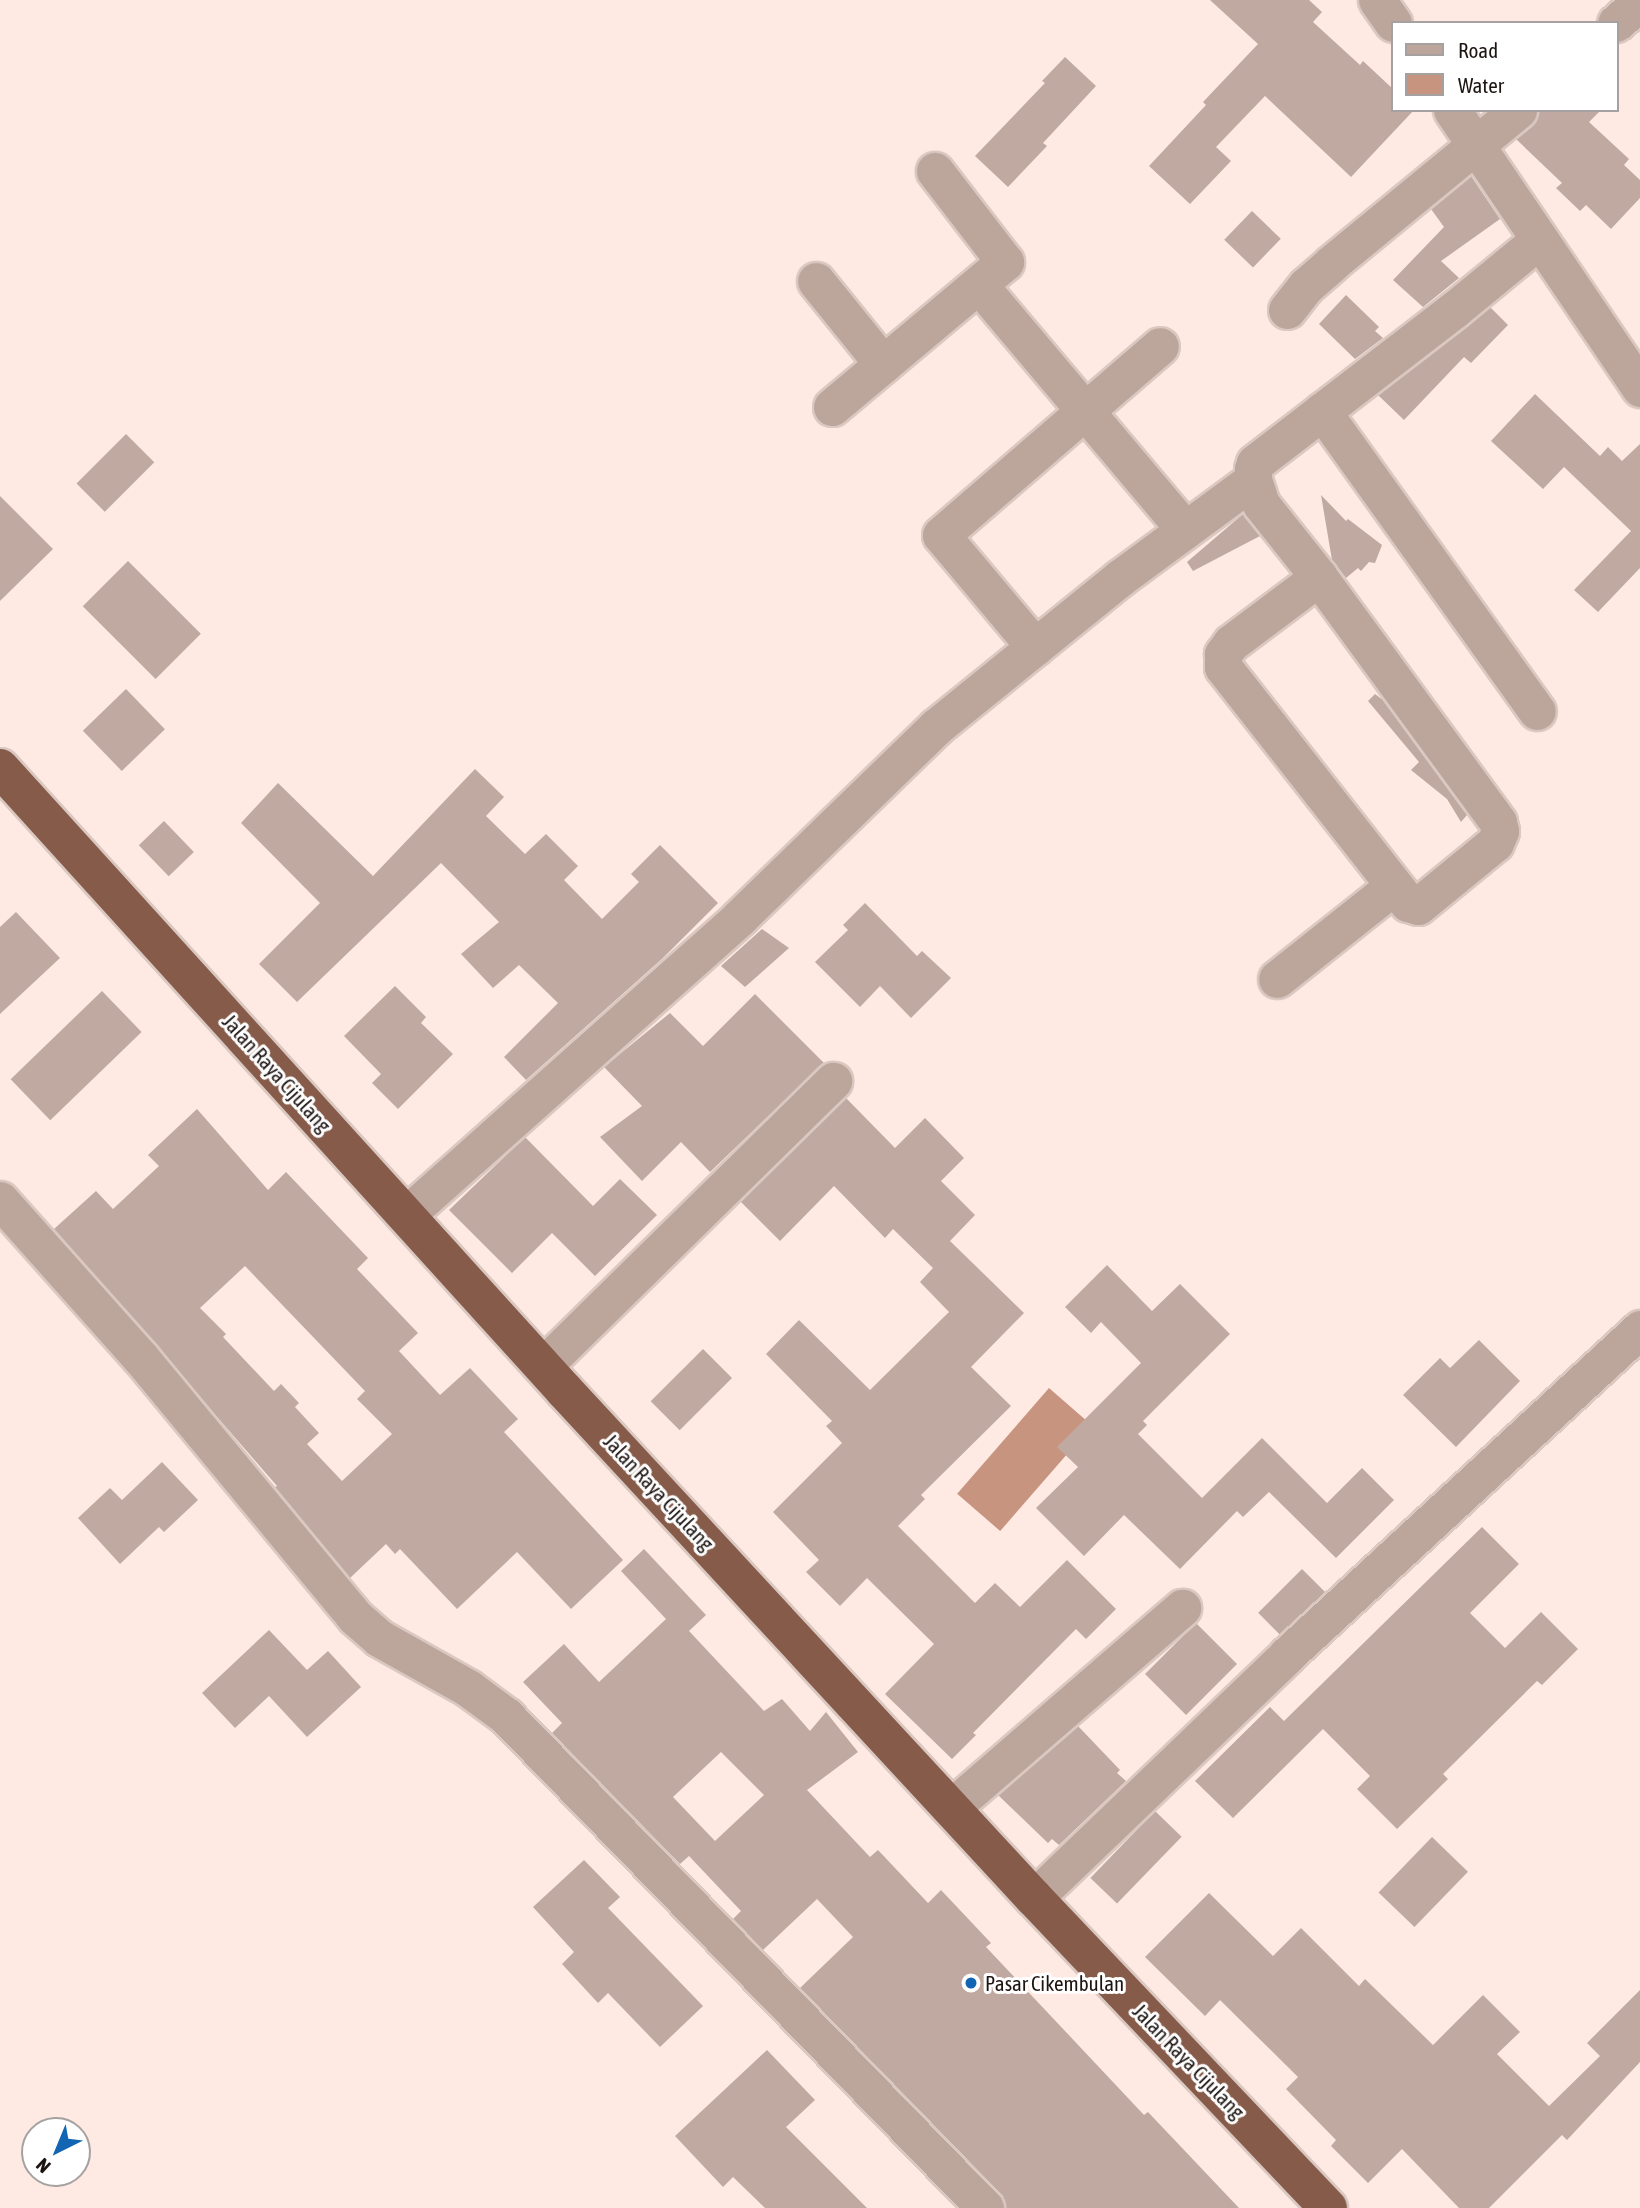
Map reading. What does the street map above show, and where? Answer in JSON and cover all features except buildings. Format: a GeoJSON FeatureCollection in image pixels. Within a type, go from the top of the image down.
{"type":"FeatureCollection","features":[{"type":"Feature","properties":{"kind":"highway","name":"Jalan Raya Cijulang"},"geometry":{"type":"LineString","coordinates":[[0,768],[543,1366],[1034,1898],[1328,2208]]}},
{"type":"Feature","properties":{"kind":"street"},"geometry":{"type":"LineString","coordinates":[[1377,0],[1393,21]]}},
{"type":"Feature","properties":{"kind":"street"},"geometry":{"type":"LineString","coordinates":[[1618,21],[1640,2]]}},
{"type":"Feature","properties":{"kind":"street"},"geometry":{"type":"LineString","coordinates":[[1453,112],[1640,388]]}},
{"type":"Feature","properties":{"kind":"street"},"geometry":{"type":"LineString","coordinates":[[1287,310],[1306,286],[1332,263],[1516,112]]}},
{"type":"Feature","properties":{"kind":"street"},"geometry":{"type":"LineString","coordinates":[[832,407],[1005,262],[935,171]]}},
{"type":"Feature","properties":{"kind":"street"},"geometry":{"type":"LineString","coordinates":[[1319,577],[1231,643],[1223,654],[1223,667],[1394,886],[1408,903],[1418,906],[1495,843],[1500,831],[1498,822],[1254,486],[1255,463],[1455,309],[1539,240]]}},
{"type":"Feature","properties":{"kind":"street"},"geometry":{"type":"LineString","coordinates":[[816,281],[883,364]]}},
{"type":"Feature","properties":{"kind":"street"},"geometry":{"type":"LineString","coordinates":[[979,285],[1189,536]]}},
{"type":"Feature","properties":{"kind":"street"},"geometry":{"type":"LineString","coordinates":[[1035,647],[941,535],[1160,346]]}},
{"type":"Feature","properties":{"kind":"street"},"geometry":{"type":"LineString","coordinates":[[1322,411],[1537,711]]}},
{"type":"Feature","properties":{"kind":"street"},"geometry":{"type":"LineString","coordinates":[[406,1215],[740,917],[936,727],[1035,647],[1254,486]]}},
{"type":"Feature","properties":{"kind":"street"},"geometry":{"type":"LineString","coordinates":[[1277,979],[1394,886]]}},
{"type":"Feature","properties":{"kind":"street"},"geometry":{"type":"LineString","coordinates":[[543,1366],[833,1081]]}},
{"type":"Feature","properties":{"kind":"street"},"geometry":{"type":"LineString","coordinates":[[0,1200],[140,1357],[355,1616],[379,1638],[468,1688],[506,1716],[985,2208]]}},
{"type":"Feature","properties":{"kind":"street"},"geometry":{"type":"LineString","coordinates":[[1034,1898],[1287,1655],[1640,1329]]}},
{"type":"Feature","properties":{"kind":"street"},"geometry":{"type":"LineString","coordinates":[[951,1808],[1182,1608]]}},
{"type":"Feature","properties":{"kind":"water"},"geometry":{"type":"Polygon","coordinates":[[[1049,1388],[1092,1425],[1000,1531],[957,1494],[1049,1388]]]}},
{"type":"Feature","properties":{"kind":"place","name":"Pasar Cikembulan"},"geometry":{"type":"Point","coordinates":[971,1983]}}]}
